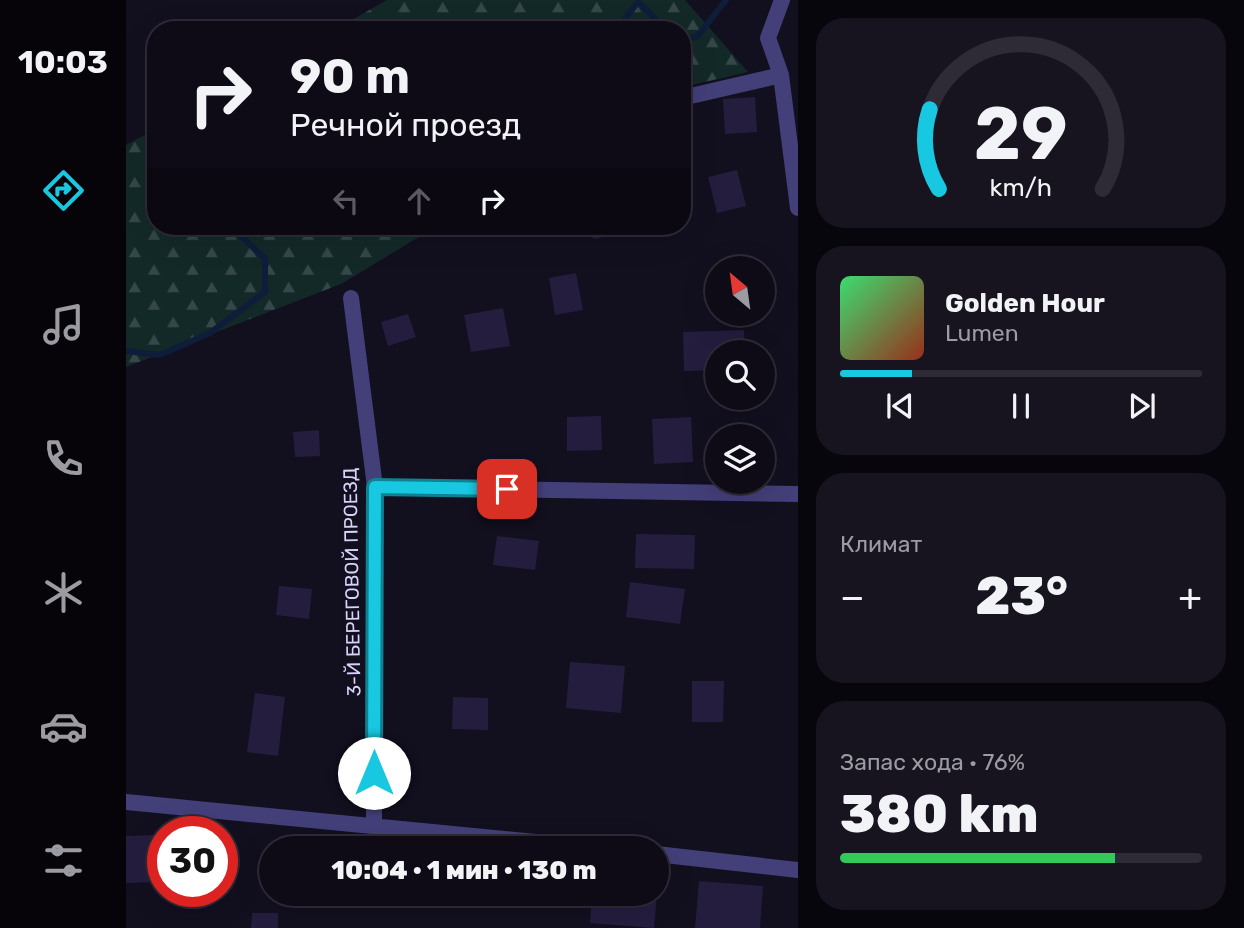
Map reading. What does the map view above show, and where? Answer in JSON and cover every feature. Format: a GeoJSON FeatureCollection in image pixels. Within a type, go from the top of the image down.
{"type":"FeatureCollection","features":[{"type":"Feature","properties":{"kind":"street"},"geometry":{"type":"LineString","coordinates":[[782,0],[768,38],[781,75],[798,208]]}},
{"type":"Feature","properties":{"kind":"street"},"geometry":{"type":"LineString","coordinates":[[691,96],[781,75]]}},
{"type":"Feature","properties":{"kind":"street","name":"3-Й БЕРЕГОВОЙ ПРОЕЗД"},"geometry":{"type":"LineString","coordinates":[[351,298],[375,487],[374,825]]}},
{"type":"Feature","properties":{"kind":"street"},"geometry":{"type":"LineString","coordinates":[[375,487],[798,494]]}},
{"type":"Feature","properties":{"kind":"street"},"geometry":{"type":"LineString","coordinates":[[126,802],[481,836]]}},
{"type":"Feature","properties":{"kind":"street"},"geometry":{"type":"LineString","coordinates":[[669,855],[798,870]]}},
{"type":"Feature","properties":{"kind":"green space"},"geometry":{"type":"Polygon","coordinates":[[[387,0],[685,0],[748,72],[691,85],[691,21],[350,21],[387,0]]]}},
{"type":"Feature","properties":{"kind":"green space"},"geometry":{"type":"Polygon","coordinates":[[[147,134],[147,235],[422,235],[341,284],[126,367],[126,145],[147,134]]]}},
{"type":"Feature","properties":{"kind":"building"},"geometry":{"type":"Polygon","coordinates":[[[755,97],[757,132],[725,134],[723,99],[755,97]]]}},
{"type":"Feature","properties":{"kind":"building"},"geometry":{"type":"Polygon","coordinates":[[[737,170],[746,206],[717,213],[708,177],[737,170]]]}},
{"type":"Feature","properties":{"kind":"building"},"geometry":{"type":"Polygon","coordinates":[[[592,235],[615,235],[593,239],[592,235]]]}},
{"type":"Feature","properties":{"kind":"building"},"geometry":{"type":"Polygon","coordinates":[[[576,273],[583,310],[555,315],[549,278],[576,273]]]}},
{"type":"Feature","properties":{"kind":"building"},"geometry":{"type":"Polygon","coordinates":[[[503,308],[510,346],[471,352],[464,315],[503,308]]]}},
{"type":"Feature","properties":{"kind":"building"},"geometry":{"type":"Polygon","coordinates":[[[408,314],[416,337],[388,346],[381,322],[408,314]]]}},
{"type":"Feature","properties":{"kind":"building"},"geometry":{"type":"Polygon","coordinates":[[[744,330],[744,340],[705,340],[705,370],[684,371],[683,332],[744,330]]]}},
{"type":"Feature","properties":{"kind":"building"},"geometry":{"type":"Polygon","coordinates":[[[601,416],[602,450],[567,451],[567,417],[601,416]]]}},
{"type":"Feature","properties":{"kind":"building"},"geometry":{"type":"Polygon","coordinates":[[[691,417],[693,462],[654,464],[652,419],[691,417]]]}},
{"type":"Feature","properties":{"kind":"building"},"geometry":{"type":"Polygon","coordinates":[[[319,430],[320,456],[295,457],[293,432],[319,430]]]}},
{"type":"Feature","properties":{"kind":"building"},"geometry":{"type":"Polygon","coordinates":[[[636,534],[695,535],[694,569],[635,568],[636,534]]]}},
{"type":"Feature","properties":{"kind":"building"},"geometry":{"type":"Polygon","coordinates":[[[497,536],[539,541],[535,570],[493,565],[497,536]]]}},
{"type":"Feature","properties":{"kind":"building"},"geometry":{"type":"Polygon","coordinates":[[[630,582],[685,589],[680,624],[626,617],[630,582]]]}},
{"type":"Feature","properties":{"kind":"building"},"geometry":{"type":"Polygon","coordinates":[[[279,586],[312,589],[309,619],[276,615],[279,586]]]}},
{"type":"Feature","properties":{"kind":"building"},"geometry":{"type":"Polygon","coordinates":[[[570,662],[625,666],[621,713],[566,708],[570,662]]]}},
{"type":"Feature","properties":{"kind":"building"},"geometry":{"type":"Polygon","coordinates":[[[692,681],[724,681],[723,722],[692,722],[692,681]]]}},
{"type":"Feature","properties":{"kind":"building"},"geometry":{"type":"Polygon","coordinates":[[[255,693],[285,697],[278,756],[247,752],[255,693]]]}},
{"type":"Feature","properties":{"kind":"building"},"geometry":{"type":"Polygon","coordinates":[[[453,697],[488,698],[488,730],[452,729],[453,697]]]}},
{"type":"Feature","properties":{"kind":"building"},"geometry":{"type":"Polygon","coordinates":[[[147,835],[147,882],[126,883],[126,836],[147,835]]]}},
{"type":"Feature","properties":{"kind":"building"},"geometry":{"type":"Polygon","coordinates":[[[699,881],[763,886],[760,928],[695,928],[699,881]]]}},
{"type":"Feature","properties":{"kind":"building"},"geometry":{"type":"Polygon","coordinates":[[[591,906],[656,906],[654,928],[590,923],[591,906]]]}},
{"type":"Feature","properties":{"kind":"building"},"geometry":{"type":"Polygon","coordinates":[[[252,913],[278,913],[278,928],[251,928],[252,913]]]}},
{"type":"Feature","properties":{"kind":"waterway"},"geometry":{"type":"LineString","coordinates":[[691,38],[697,37],[726,0]]}},
{"type":"Feature","properties":{"kind":"waterway"},"geometry":{"type":"LineString","coordinates":[[623,21],[638,2],[658,21]]}},
{"type":"Feature","properties":{"kind":"waterway"},"geometry":{"type":"LineString","coordinates":[[126,351],[160,355],[210,333],[265,292],[265,259],[240,235]]}},
{"type":"Feature","properties":{"kind":"route"},"geometry":{"type":"LineString","coordinates":[[374,773],[375,487],[507,489]]}}]}
